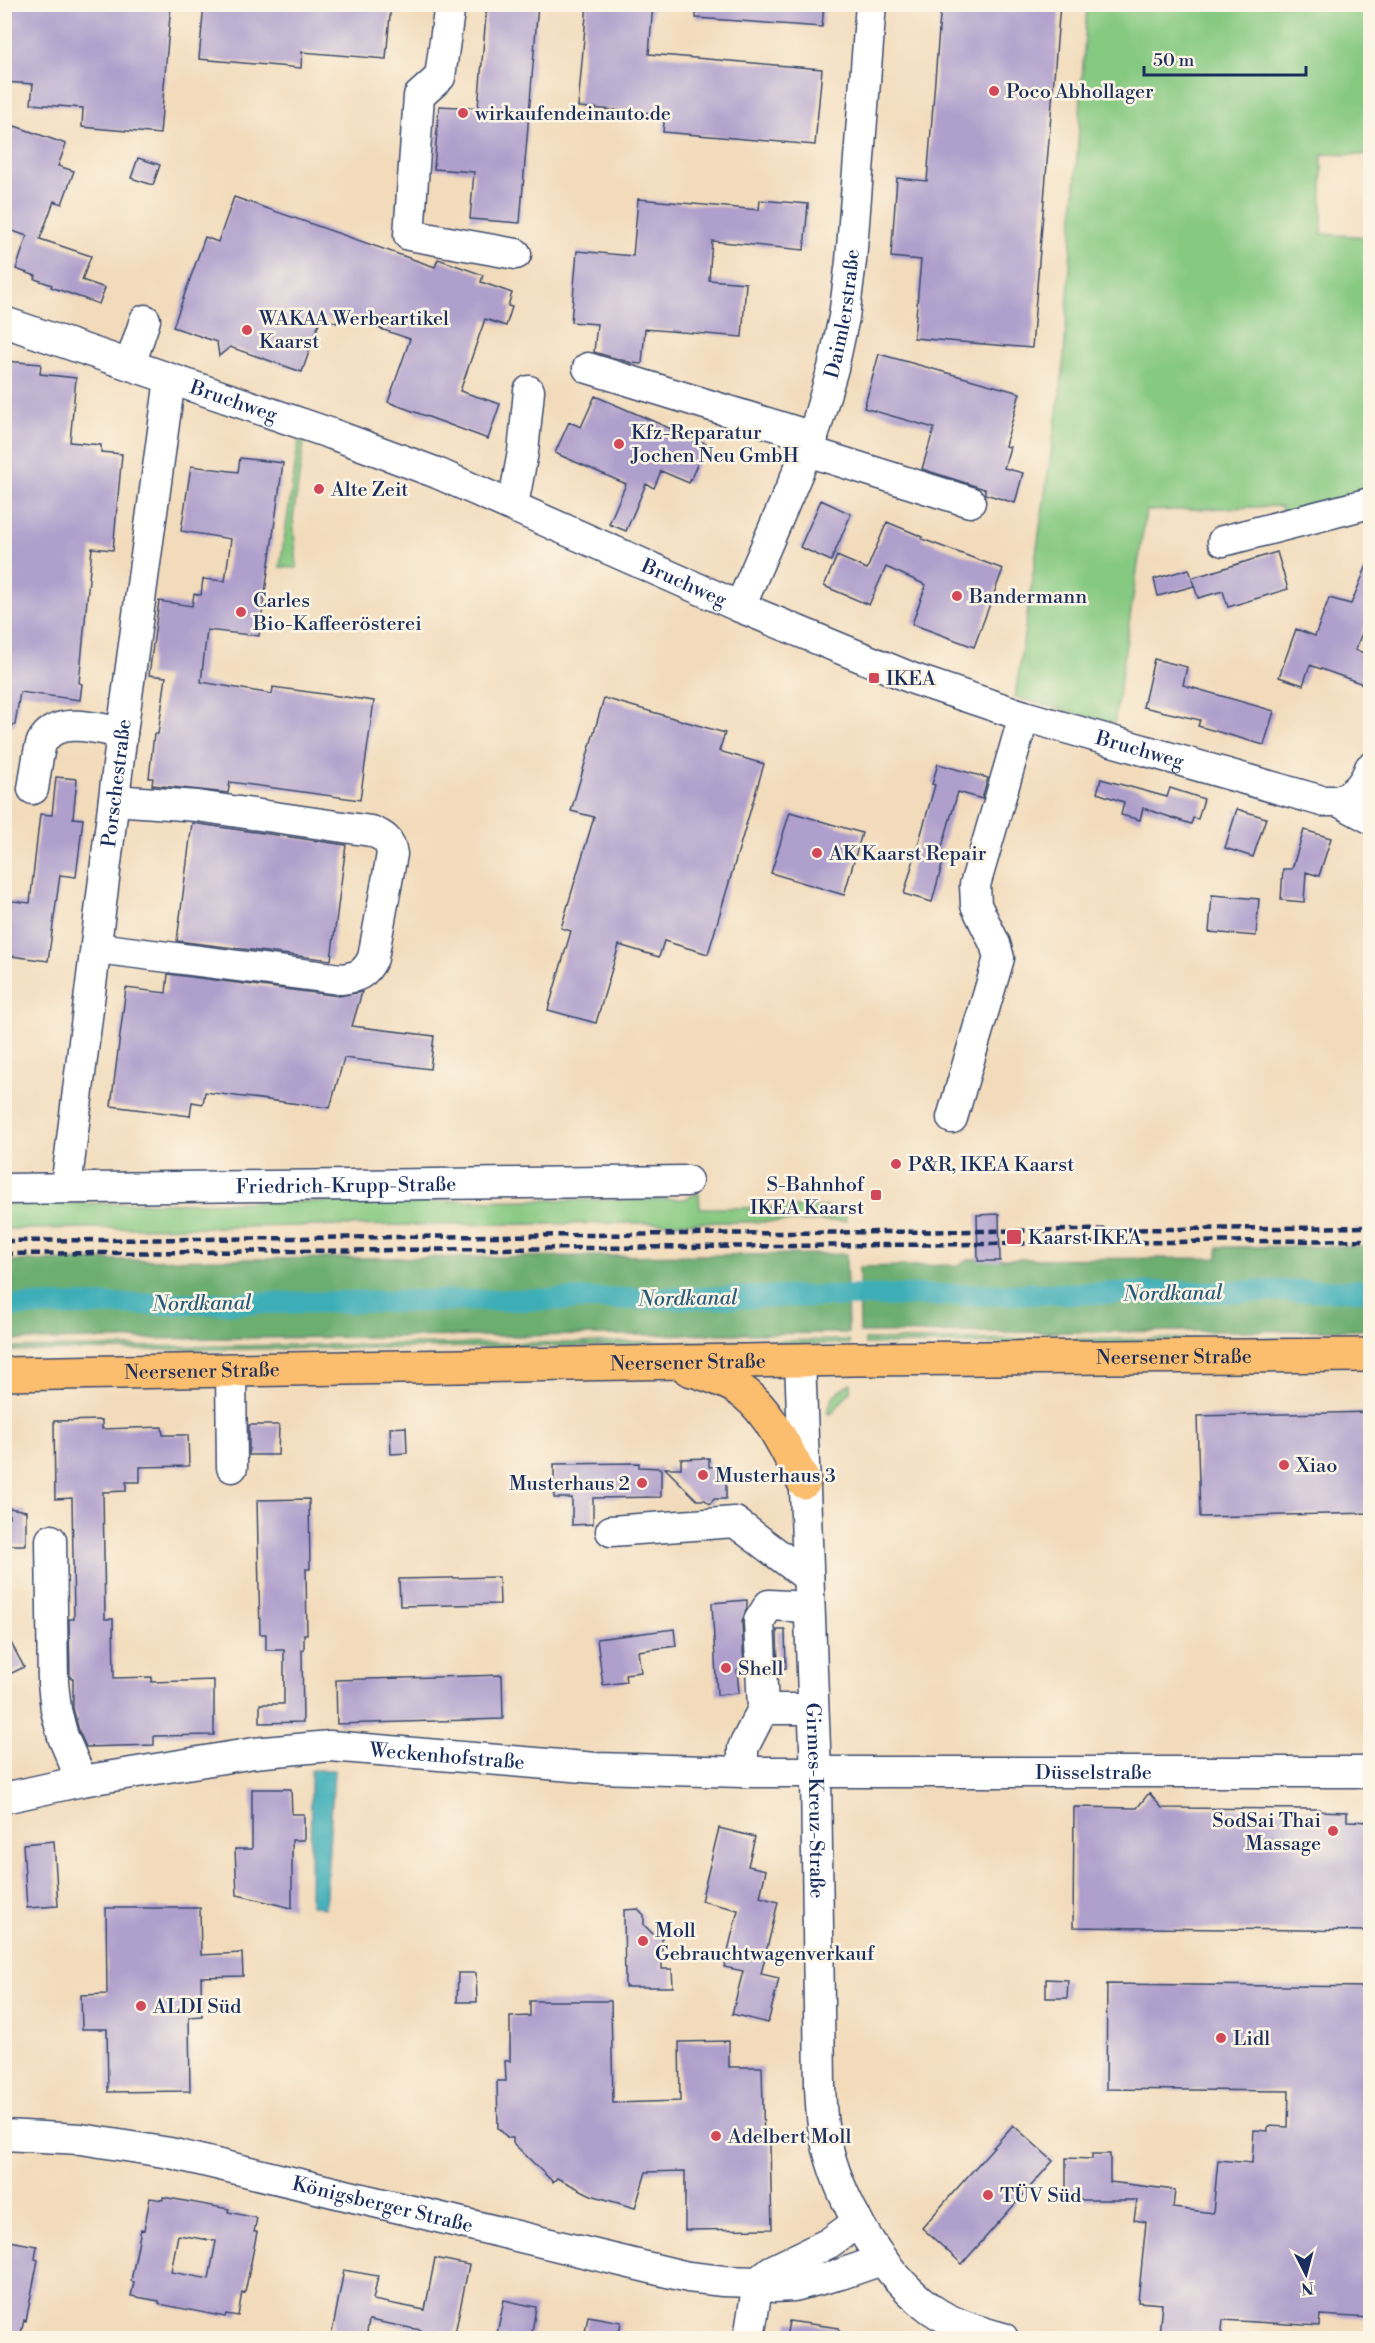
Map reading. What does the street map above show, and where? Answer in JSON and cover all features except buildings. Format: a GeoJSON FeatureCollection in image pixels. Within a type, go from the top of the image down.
{"type":"FeatureCollection","features":[{"type":"Feature","properties":{"kind":"main road","name":"Neersener Straße"},"geometry":{"type":"LineString","coordinates":[[4,1374],[800,1361],[1371,1355]]}},
{"type":"Feature","properties":{"kind":"main road"},"geometry":{"type":"LineString","coordinates":[[670,1363],[706,1374],[738,1388],[756,1404],[772,1426],[804,1482]]}},
{"type":"Feature","properties":{"kind":"street"},"geometry":{"type":"LineString","coordinates":[[450,4],[440,77],[419,96],[409,235],[516,254]]}},
{"type":"Feature","properties":{"kind":"street","name":"Daimlerstraße"},"geometry":{"type":"LineString","coordinates":[[740,607],[810,444],[824,403],[844,317],[851,261],[871,4]]}},
{"type":"Feature","properties":{"kind":"street"},"geometry":{"type":"LineString","coordinates":[[130,365],[145,320]]}},
{"type":"Feature","properties":{"kind":"street","name":"Bruchweg"},"geometry":{"type":"LineString","coordinates":[[4,322],[418,466],[513,505],[740,607],[914,679],[1024,716],[1322,801],[1338,801],[1371,818]]}},
{"type":"Feature","properties":{"kind":"street"},"geometry":{"type":"LineString","coordinates":[[588,368],[970,502]]}},
{"type":"Feature","properties":{"kind":"street","name":"Porschestraße"},"geometry":{"type":"LineString","coordinates":[[66,1188],[122,733],[170,379]]}},
{"type":"Feature","properties":{"kind":"street"},"geometry":{"type":"LineString","coordinates":[[513,505],[523,452],[529,391]]}},
{"type":"Feature","properties":{"kind":"street"},"geometry":{"type":"LineString","coordinates":[[1223,541],[1371,503]]}},
{"type":"Feature","properties":{"kind":"street"},"geometry":{"type":"LineString","coordinates":[[952,1118],[999,958],[995,944],[982,922],[976,905],[975,885],[1024,716]]}},
{"type":"Feature","properties":{"kind":"street"},"geometry":{"type":"LineString","coordinates":[[33,789],[42,741],[55,730],[66,726],[122,733]]}},
{"type":"Feature","properties":{"kind":"street"},"geometry":{"type":"LineString","coordinates":[[1338,801],[1350,797],[1356,791],[1371,768]]}},
{"type":"Feature","properties":{"kind":"street"},"geometry":{"type":"LineString","coordinates":[[97,948],[341,979],[356,978],[367,970],[374,958],[392,854],[390,843],[382,835],[371,831],[197,806],[114,800]]}},
{"type":"Feature","properties":{"kind":"street","name":"Friedrich-Krupp-Straße"},"geometry":{"type":"LineString","coordinates":[[4,1189],[687,1181]]}},
{"type":"Feature","properties":{"kind":"street","name":"Girmes-Kreuz-Straße"},"geometry":{"type":"LineString","coordinates":[[800,1361],[816,1773],[822,2110],[829,2153],[846,2199],[858,2222],[882,2260],[902,2284],[931,2309],[950,2320],[1003,2338]]}},
{"type":"Feature","properties":{"kind":"street"},"geometry":{"type":"LineString","coordinates":[[231,1371],[232,1467]]}},
{"type":"Feature","properties":{"kind":"street"},"geometry":{"type":"LineString","coordinates":[[610,1532],[735,1522],[808,1577]]}},
{"type":"Feature","properties":{"kind":"street"},"geometry":{"type":"LineString","coordinates":[[51,1540],[53,1683],[56,1710],[63,1737],[82,1781]]}},
{"type":"Feature","properties":{"kind":"street"},"geometry":{"type":"LineString","coordinates":[[743,1772],[743,1748],[763,1709],[759,1621],[770,1605],[809,1607]]}},
{"type":"Feature","properties":{"kind":"street"},"geometry":{"type":"LineString","coordinates":[[763,1709],[813,1710]]}},
{"type":"Feature","properties":{"kind":"street","name":"Weckenhofstraße"},"geometry":{"type":"LineString","coordinates":[[4,1797],[82,1781],[255,1753],[330,1746],[596,1768],[816,1773]]}},
{"type":"Feature","properties":{"kind":"street","name":"Düsselstraße"},"geometry":{"type":"LineString","coordinates":[[816,1773],[1371,1772]]}},
{"type":"Feature","properties":{"kind":"street","name":"Königsberger Straße"},"geometry":{"type":"LineString","coordinates":[[4,2135],[81,2139],[170,2153],[654,2271],[712,2280],[758,2282],[774,2287],[794,2286],[841,2274],[882,2260]]}},
{"type":"Feature","properties":{"kind":"street"},"geometry":{"type":"LineString","coordinates":[[750,2338],[758,2282],[771,2271],[829,2243],[858,2222]]}},
{"type":"Feature","properties":{"kind":"green space"},"geometry":{"type":"Polygon","coordinates":[[[1087,5],[1370,5],[1370,155],[1322,154],[1322,234],[1370,237],[1370,495],[1283,520],[1281,506],[1146,511],[1114,724],[1015,697],[1063,372],[1087,5]]]}},
{"type":"Feature","properties":{"kind":"green space"},"geometry":{"type":"Polygon","coordinates":[[[299,440],[304,442],[293,519],[297,568],[280,567],[299,440]]]}},
{"type":"Feature","properties":{"kind":"green space"},"geometry":{"type":"Polygon","coordinates":[[[699,1193],[700,1208],[845,1207],[846,1221],[5,1229],[4,1204],[685,1199],[699,1193]]]}},
{"type":"Feature","properties":{"kind":"green space"},"geometry":{"type":"Polygon","coordinates":[[[1370,1246],[1370,1330],[860,1333],[859,1267],[958,1265],[971,1259],[1218,1258],[1218,1247],[1370,1246]]]}},
{"type":"Feature","properties":{"kind":"green space"},"geometry":{"type":"Polygon","coordinates":[[[846,1254],[848,1333],[5,1340],[5,1261],[846,1254]]]}},
{"type":"Feature","properties":{"kind":"green space"},"geometry":{"type":"Polygon","coordinates":[[[1370,1338],[1370,1342],[865,1344],[865,1340],[1370,1338]]]}},
{"type":"Feature","properties":{"kind":"green space"},"geometry":{"type":"Polygon","coordinates":[[[849,1340],[849,1344],[5,1351],[4,1348],[849,1340]]]}},
{"type":"Feature","properties":{"kind":"green space"},"geometry":{"type":"Polygon","coordinates":[[[851,1383],[850,1391],[831,1414],[827,1413],[834,1395],[851,1383]]]}},
{"type":"Feature","properties":{"kind":"water"},"geometry":{"type":"Polygon","coordinates":[[[311,1770],[334,1770],[325,1908],[310,1905],[311,1770]]]}},
{"type":"Feature","properties":{"kind":"waterway","name":"Nordkanal"},"geometry":{"type":"LineString","coordinates":[[4,1306],[1370,1290]]}},
{"type":"Feature","properties":{"kind":"railway"},"geometry":{"type":"LineString","coordinates":[[4,1241],[1370,1227]]}},
{"type":"Feature","properties":{"kind":"railway"},"geometry":{"type":"LineString","coordinates":[[4,1254],[1370,1240]]}},
{"type":"Feature","properties":{"kind":"place","name":"Poco Abhollager"},"geometry":{"type":"Point","coordinates":[994,91]}},
{"type":"Feature","properties":{"kind":"place","name":"wirkaufendeinauto.de"},"geometry":{"type":"Point","coordinates":[463,113]}},
{"type":"Feature","properties":{"kind":"place","name":"WAKAA Werbeartikel Kaarst"},"geometry":{"type":"Point","coordinates":[247,330]}},
{"type":"Feature","properties":{"kind":"place","name":"Kfz-Reparatur Jochen Neu GmbH"},"geometry":{"type":"Point","coordinates":[619,444]}},
{"type":"Feature","properties":{"kind":"place","name":"Alte Zeit"},"geometry":{"type":"Point","coordinates":[319,489]}},
{"type":"Feature","properties":{"kind":"place","name":"Bandermann"},"geometry":{"type":"Point","coordinates":[957,596]}},
{"type":"Feature","properties":{"kind":"place","name":"Carles Bio-Kaffeerösterei"},"geometry":{"type":"Point","coordinates":[241,612]}},
{"type":"Feature","properties":{"kind":"place","name":"IKEA"},"geometry":{"type":"Point","coordinates":[874,678]}},
{"type":"Feature","properties":{"kind":"place","name":"AK Kaarst Repair"},"geometry":{"type":"Point","coordinates":[817,853]}},
{"type":"Feature","properties":{"kind":"place","name":"P&R, IKEA Kaarst"},"geometry":{"type":"Point","coordinates":[896,1164]}},
{"type":"Feature","properties":{"kind":"place","name":"S-Bahnhof IKEA Kaarst"},"geometry":{"type":"Point","coordinates":[876,1195]}},
{"type":"Feature","properties":{"kind":"place","name":"Kaarst IKEA"},"geometry":{"type":"Point","coordinates":[1014,1237]}},
{"type":"Feature","properties":{"kind":"place","name":"Xiao"},"geometry":{"type":"Point","coordinates":[1284,1465]}},
{"type":"Feature","properties":{"kind":"place","name":"Musterhaus 3"},"geometry":{"type":"Point","coordinates":[703,1475]}},
{"type":"Feature","properties":{"kind":"place","name":"Musterhaus 2"},"geometry":{"type":"Point","coordinates":[642,1483]}},
{"type":"Feature","properties":{"kind":"place","name":"Shell"},"geometry":{"type":"Point","coordinates":[726,1668]}},
{"type":"Feature","properties":{"kind":"place","name":"SodSai Thai Massage"},"geometry":{"type":"Point","coordinates":[1333,1831]}},
{"type":"Feature","properties":{"kind":"place","name":"Moll Gebrauchtwagenverkauf"},"geometry":{"type":"Point","coordinates":[643,1941]}},
{"type":"Feature","properties":{"kind":"place","name":"ALDI Süd"},"geometry":{"type":"Point","coordinates":[141,2006]}},
{"type":"Feature","properties":{"kind":"place","name":"Lidl"},"geometry":{"type":"Point","coordinates":[1221,2038]}},
{"type":"Feature","properties":{"kind":"place","name":"Adelbert Moll"},"geometry":{"type":"Point","coordinates":[716,2136]}},
{"type":"Feature","properties":{"kind":"place","name":"TÜV Süd"},"geometry":{"type":"Point","coordinates":[988,2195]}}]}
